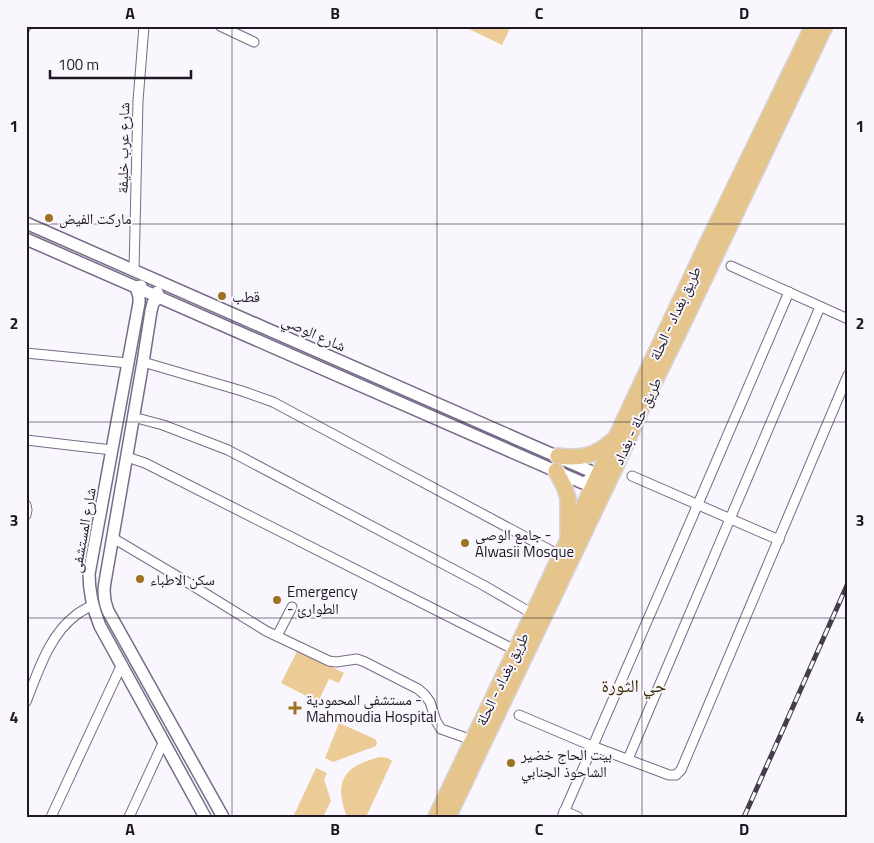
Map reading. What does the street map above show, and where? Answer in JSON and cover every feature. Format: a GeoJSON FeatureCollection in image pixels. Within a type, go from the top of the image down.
{"type":"FeatureCollection","features":[{"type":"Feature","properties":{"kind":"main road","name":"طريق بغداد - الحلة"},"geometry":{"type":"LineString","coordinates":[[436,817],[812,26]]}},
{"type":"Feature","properties":{"kind":"main road","name":"طريق حلة - بغداد"},"geometry":{"type":"LineString","coordinates":[[448,817],[826,26]]}},
{"type":"Feature","properties":{"kind":"main road"},"geometry":{"type":"LineString","coordinates":[[568,539],[568,498],[557,464],[574,458],[586,457],[602,450],[615,439]]}},
{"type":"Feature","properties":{"kind":"street","name":"شارع عرب خليفة"},"geometry":{"type":"LineString","coordinates":[[144,26],[138,101],[149,284]]}},
{"type":"Feature","properties":{"kind":"street"},"geometry":{"type":"LineString","coordinates":[[220,26],[254,42]]}},
{"type":"Feature","properties":{"kind":"street","name":"شارع الوصي"},"geometry":{"type":"LineString","coordinates":[[26,222],[149,284],[557,464],[583,482],[588,482],[591,479],[590,471],[557,464]]}},
{"type":"Feature","properties":{"kind":"street","name":"شارع الوصي"},"geometry":{"type":"LineString","coordinates":[[26,238],[149,284]]}},
{"type":"Feature","properties":{"kind":"street"},"geometry":{"type":"LineString","coordinates":[[731,266],[848,319]]}},
{"type":"Feature","properties":{"kind":"street","name":"شارع المستشفى"},"geometry":{"type":"LineString","coordinates":[[149,284],[137,313],[89,574],[90,594],[100,626],[205,817]]}},
{"type":"Feature","properties":{"kind":"street","name":"شارع المستشفى"},"geometry":{"type":"LineString","coordinates":[[149,284],[150,315],[104,587],[105,601],[108,611],[223,817]]}},
{"type":"Feature","properties":{"kind":"street"},"geometry":{"type":"LineString","coordinates":[[578,817],[563,814],[788,292]]}},
{"type":"Feature","properties":{"kind":"street"},"geometry":{"type":"LineString","coordinates":[[628,759],[820,307]]}},
{"type":"Feature","properties":{"kind":"street"},"geometry":{"type":"LineString","coordinates":[[137,313],[144,309],[150,315]]}},
{"type":"Feature","properties":{"kind":"street"},"geometry":{"type":"LineString","coordinates":[[26,353],[128,363]]}},
{"type":"Feature","properties":{"kind":"street"},"geometry":{"type":"LineString","coordinates":[[143,362],[273,402],[561,556]]}},
{"type":"Feature","properties":{"kind":"street"},"geometry":{"type":"LineString","coordinates":[[519,715],[592,746],[669,775],[676,775],[680,770],[779,540],[848,375]]}},
{"type":"Feature","properties":{"kind":"street"},"geometry":{"type":"LineString","coordinates":[[134,417],[163,425],[228,450],[474,580],[533,614]]}},
{"type":"Feature","properties":{"kind":"street"},"geometry":{"type":"LineString","coordinates":[[26,440],[112,450]]}},
{"type":"Feature","properties":{"kind":"street"},"geometry":{"type":"LineString","coordinates":[[127,457],[145,463],[515,650]]}},
{"type":"Feature","properties":{"kind":"street"},"geometry":{"type":"LineString","coordinates":[[632,476],[779,540]]}},
{"type":"Feature","properties":{"kind":"street"},"geometry":{"type":"LineString","coordinates":[[26,505],[26,515]]}},
{"type":"Feature","properties":{"kind":"street"},"geometry":{"type":"LineString","coordinates":[[113,538],[266,631],[329,661],[336,662],[356,659],[365,662],[418,689],[425,694],[430,702],[436,721],[441,729],[472,740]]}},
{"type":"Feature","properties":{"kind":"street"},"geometry":{"type":"LineString","coordinates":[[26,702],[43,661],[56,637],[75,616],[93,605],[105,601]]}},
{"type":"Feature","properties":{"kind":"street"},"geometry":{"type":"LineString","coordinates":[[277,636],[292,607]]}},
{"type":"Feature","properties":{"kind":"street"},"geometry":{"type":"LineString","coordinates":[[51,817],[122,664]]}},
{"type":"Feature","properties":{"kind":"street"},"geometry":{"type":"LineString","coordinates":[[129,817],[164,741]]}},
{"type":"Feature","properties":{"kind":"shaded area"},"geometry":{"type":"Polygon","coordinates":[[[463,26],[511,26],[502,45],[463,26]]]}},
{"type":"Feature","properties":{"kind":"shaded area"},"geometry":{"type":"Polygon","coordinates":[[[298,650],[344,673],[339,683],[329,679],[318,702],[281,683],[298,650]]]}},
{"type":"Feature","properties":{"kind":"shaded area"},"geometry":{"type":"Polygon","coordinates":[[[339,723],[375,739],[376,746],[333,762],[325,758],[339,723]]]}},
{"type":"Feature","properties":{"kind":"shaded area"},"geometry":{"type":"Polygon","coordinates":[[[380,757],[388,758],[392,761],[366,817],[347,817],[341,794],[345,777],[350,770],[358,765],[380,757]]]}},
{"type":"Feature","properties":{"kind":"shaded area"},"geometry":{"type":"Polygon","coordinates":[[[316,768],[327,773],[324,779],[331,801],[323,817],[298,817],[294,815],[316,768]]]}},
{"type":"Feature","properties":{"kind":"railway"},"geometry":{"type":"LineString","coordinates":[[744,817],[848,583]]}},
{"type":"Feature","properties":{"kind":"place","name":"ماركت الفيض"},"geometry":{"type":"Point","coordinates":[49,218]}},
{"type":"Feature","properties":{"kind":"place","name":"قطب"},"geometry":{"type":"Point","coordinates":[222,296]}},
{"type":"Feature","properties":{"kind":"place","name":"جامع الوصي - Alwasii Mosque"},"geometry":{"type":"Point","coordinates":[465,543]}},
{"type":"Feature","properties":{"kind":"place","name":"سكن الاطباء"},"geometry":{"type":"Point","coordinates":[140,579]}},
{"type":"Feature","properties":{"kind":"place","name":"Emergency - الطوارئ"},"geometry":{"type":"Point","coordinates":[277,600]}},
{"type":"Feature","properties":{"kind":"place","name":"مستشفى المحمودية - Mahmoudia Hospital"},"geometry":{"type":"Point","coordinates":[295,708]}},
{"type":"Feature","properties":{"kind":"place","name":"بيت الحاج خضير الشاحوذ الجنابي"},"geometry":{"type":"Point","coordinates":[511,763]}},
{"type":"Feature","properties":{"kind":"district","name":"حي الثورة"},"geometry":{"type":"Point","coordinates":[634,685]}}]}
